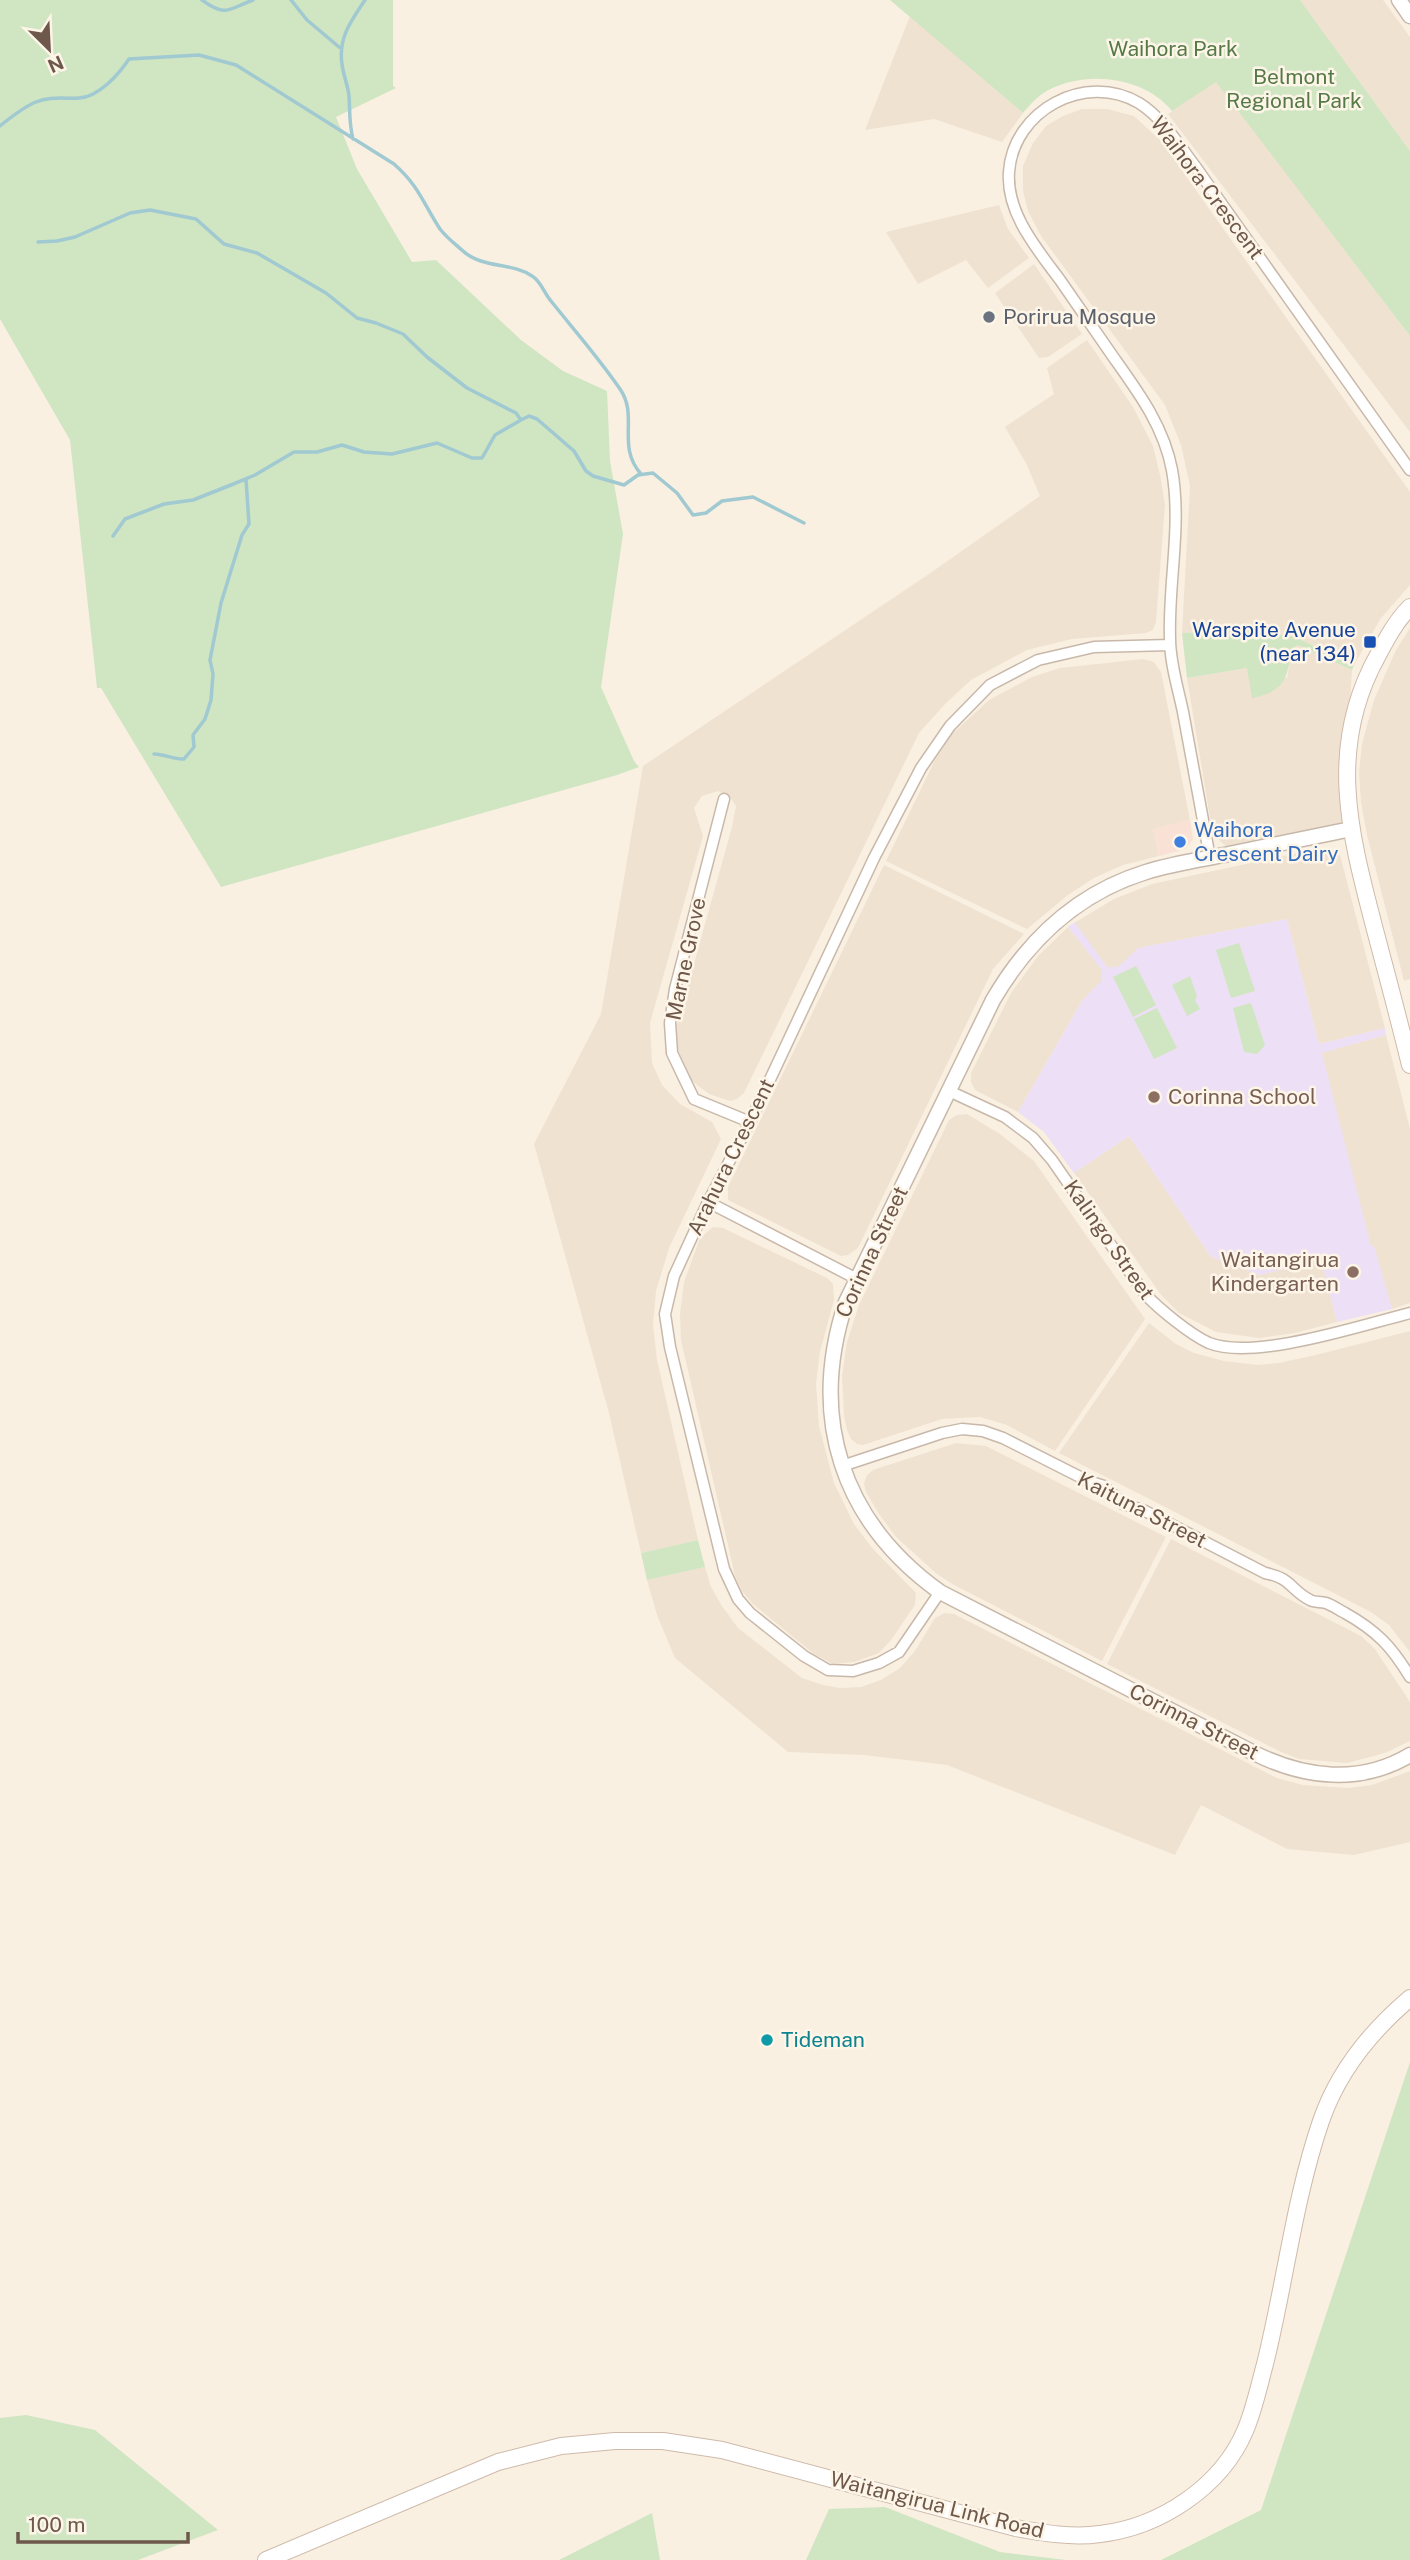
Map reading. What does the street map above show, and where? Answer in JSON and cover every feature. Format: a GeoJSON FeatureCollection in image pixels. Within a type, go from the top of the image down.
{"type":"FeatureCollection","features":[{"type":"Feature","properties":{"kind":"main road"},"geometry":{"type":"LineString","coordinates":[[1410,607],[1389,635],[1367,675],[1353,716],[1346,768],[1346,798],[1351,829],[1410,1065]]}},
{"type":"Feature","properties":{"kind":"main road","name":"Waitangirua Link Road"},"geometry":{"type":"LineString","coordinates":[[266,2560],[498,2462],[562,2446],[615,2441],[663,2441],[723,2450],[1016,2528],[1049,2534],[1073,2536],[1117,2532],[1160,2517],[1187,2501],[1209,2482],[1245,2432],[1269,2348],[1302,2191],[1321,2121],[1338,2082],[1352,2061],[1387,2018],[1410,1998]]}},
{"type":"Feature","properties":{"kind":"street"},"geometry":{"type":"LineString","coordinates":[[1399,0],[1410,16]]}},
{"type":"Feature","properties":{"kind":"street","name":"Waihora Crescent"},"geometry":{"type":"LineString","coordinates":[[1210,858],[1170,645],[1176,504],[1172,468],[1160,431],[1142,396],[1024,229],[1009,192],[1010,166],[1017,142],[1037,115],[1070,95],[1094,92],[1137,102],[1158,118],[1195,166],[1410,470]]}},
{"type":"Feature","properties":{"kind":"street","name":"Arahura Crescent"},"geometry":{"type":"LineString","coordinates":[[940,1592],[899,1652],[879,1664],[853,1671],[828,1670],[804,1656],[750,1613],[738,1599],[724,1569],[670,1346],[665,1314],[674,1276],[874,858],[921,768],[950,726],[990,685],[1038,660],[1094,647],[1170,645]]}},
{"type":"Feature","properties":{"kind":"street","name":"Marne Grove"},"geometry":{"type":"LineString","coordinates":[[724,799],[676,989],[670,1023],[672,1054],[694,1099],[750,1122]]}},
{"type":"Feature","properties":{"kind":"street","name":"Corinna Street"},"geometry":{"type":"LineString","coordinates":[[1351,829],[1160,868],[1119,882],[1065,914],[1046,930],[1007,975],[857,1279],[838,1326],[830,1380],[833,1426],[842,1466],[854,1497],[874,1531],[900,1560],[940,1592],[1292,1770],[1346,1775],[1382,1768],[1410,1755]]}},
{"type":"Feature","properties":{"kind":"street","name":"Kalingo Street"},"geometry":{"type":"LineString","coordinates":[[948,1091],[1006,1116],[1033,1138],[1052,1160],[1157,1308],[1210,1343],[1246,1348],[1273,1346],[1410,1313]]}},
{"type":"Feature","properties":{"kind":"street"},"geometry":{"type":"LineString","coordinates":[[708,1202],[857,1279]]}},
{"type":"Feature","properties":{"kind":"street","name":"Kaituna Street"},"geometry":{"type":"LineString","coordinates":[[842,1466],[962,1429],[983,1431],[1003,1438],[1088,1482],[1104,1486],[1123,1504],[1145,1511],[1265,1573],[1278,1575],[1313,1602],[1326,1603],[1364,1624],[1389,1646],[1410,1678]]}},
{"type":"Feature","properties":{"kind":"shaded area"},"geometry":{"type":"Polygon","coordinates":[[[1300,0],[1383,0],[1410,37],[1410,151],[1300,0]]]}},
{"type":"Feature","properties":{"kind":"shaded area"},"geometry":{"type":"Polygon","coordinates":[[[910,16],[1023,113],[1002,142],[934,119],[865,130],[910,16]]]}},
{"type":"Feature","properties":{"kind":"shaded area"},"geometry":{"type":"Polygon","coordinates":[[[1216,81],[1410,336],[1410,432],[1168,114],[1216,81]]]}},
{"type":"Feature","properties":{"kind":"shaded area"},"geometry":{"type":"Polygon","coordinates":[[[1082,109],[1107,109],[1134,116],[1161,141],[1410,492],[1410,585],[1381,618],[1354,665],[1295,637],[1247,630],[1182,633],[1190,486],[1181,445],[1165,405],[1041,236],[1028,211],[1023,191],[1023,166],[1033,143],[1046,126],[1082,109]]]}},
{"type":"Feature","properties":{"kind":"shaded area"},"geometry":{"type":"Polygon","coordinates":[[[999,205],[1008,229],[1029,258],[988,288],[966,260],[918,284],[886,232],[999,205]]]}},
{"type":"Feature","properties":{"kind":"shaded area"},"geometry":{"type":"Polygon","coordinates":[[[1034,264],[1082,334],[1048,357],[1039,358],[995,293],[1034,264]]]}},
{"type":"Feature","properties":{"kind":"shaded area"},"geometry":{"type":"Polygon","coordinates":[[[1087,340],[1133,407],[1153,446],[1160,475],[1165,505],[1156,622],[1153,630],[1146,633],[1072,639],[1027,650],[971,680],[919,733],[744,1093],[730,1101],[709,1094],[692,1081],[679,1053],[675,1032],[736,806],[730,797],[718,791],[702,796],[694,808],[703,836],[650,1023],[652,1063],[662,1085],[680,1104],[712,1122],[721,1139],[669,1248],[656,1291],[653,1325],[657,1360],[698,1540],[641,1553],[609,1413],[534,1144],[601,1014],[643,766],[1040,496],[1027,465],[1005,427],[1054,394],[1047,368],[1087,340]]]}},
{"type":"Feature","properties":{"kind":"shaded area"},"geometry":{"type":"Polygon","coordinates":[[[1410,628],[1410,979],[1404,981],[1367,835],[1359,772],[1362,744],[1374,700],[1396,650],[1410,628]]]}},
{"type":"Feature","properties":{"kind":"shaded area"},"geometry":{"type":"Polygon","coordinates":[[[1299,645],[1352,670],[1350,704],[1339,771],[1344,823],[1228,848],[1212,830],[1187,678],[1247,668],[1287,678],[1292,647],[1299,645]]]}},
{"type":"Feature","properties":{"kind":"shaded area"},"geometry":{"type":"Polygon","coordinates":[[[1143,659],[1154,662],[1161,672],[1190,820],[1153,829],[1159,856],[1123,865],[1094,878],[1068,895],[1027,929],[886,861],[935,760],[951,735],[989,700],[1032,677],[1060,668],[1143,659]]]}},
{"type":"Feature","properties":{"kind":"shaded area"},"geometry":{"type":"Polygon","coordinates":[[[1190,820],[1193,839],[1186,849],[1159,856],[1153,829],[1190,820]]]}},
{"type":"Feature","properties":{"kind":"shaded area"},"geometry":{"type":"Polygon","coordinates":[[[1317,849],[1332,849],[1340,855],[1385,1028],[1319,1044],[1287,919],[1139,948],[1118,967],[1107,967],[1074,923],[1114,899],[1152,884],[1317,849]]]}},
{"type":"Feature","properties":{"kind":"shaded area"},"geometry":{"type":"Polygon","coordinates":[[[884,865],[1024,934],[993,969],[858,1248],[841,1256],[728,1200],[728,1187],[884,865]]]}},
{"type":"Feature","properties":{"kind":"shaded area","name":"Corinna School"},"geometry":{"type":"Polygon","coordinates":[[[1287,919],[1319,1044],[1385,1028],[1386,1035],[1322,1053],[1371,1246],[1374,1246],[1392,1309],[1337,1322],[1321,1260],[1260,1275],[1211,1257],[1129,1136],[1074,1173],[1044,1132],[1018,1112],[1082,1001],[1101,981],[1102,970],[1068,927],[1075,922],[1107,967],[1118,967],[1138,948],[1287,919]]]}},
{"type":"Feature","properties":{"kind":"shaded area"},"geometry":{"type":"Polygon","coordinates":[[[1068,927],[1103,971],[1101,982],[1082,1001],[1018,1112],[975,1090],[971,1073],[1011,993],[1038,956],[1068,927]]]}},
{"type":"Feature","properties":{"kind":"shaded area"},"geometry":{"type":"Polygon","coordinates":[[[1386,1035],[1410,1129],[1410,1303],[1392,1309],[1373,1246],[1371,1247],[1321,1053],[1386,1035]]]}},
{"type":"Feature","properties":{"kind":"shaded area"},"geometry":{"type":"Polygon","coordinates":[[[967,1114],[1000,1134],[1034,1161],[1145,1319],[1055,1451],[1007,1425],[980,1417],[942,1419],[863,1445],[851,1439],[847,1430],[842,1376],[847,1342],[859,1305],[949,1120],[957,1115],[967,1114]]]}},
{"type":"Feature","properties":{"kind":"shaded area"},"geometry":{"type":"Polygon","coordinates":[[[1129,1136],[1211,1257],[1260,1275],[1321,1259],[1337,1322],[1295,1333],[1259,1338],[1216,1332],[1179,1313],[1162,1296],[1074,1173],[1129,1136]]]}},
{"type":"Feature","properties":{"kind":"shaded area"},"geometry":{"type":"Polygon","coordinates":[[[713,1227],[723,1228],[827,1278],[833,1284],[834,1300],[820,1352],[816,1384],[819,1426],[834,1483],[854,1524],[873,1549],[916,1593],[915,1605],[891,1640],[879,1653],[854,1662],[833,1664],[814,1654],[753,1604],[742,1591],[735,1576],[681,1340],[680,1314],[684,1282],[700,1238],[713,1227]]]}},
{"type":"Feature","properties":{"kind":"shaded area"},"geometry":{"type":"Polygon","coordinates":[[[1149,1323],[1176,1344],[1194,1353],[1224,1361],[1258,1365],[1316,1355],[1410,1331],[1410,1652],[1389,1625],[1371,1612],[1059,1453],[1149,1323]]]}},
{"type":"Feature","properties":{"kind":"shaded area"},"geometry":{"type":"Polygon","coordinates":[[[956,1443],[986,1446],[1166,1537],[1102,1661],[937,1574],[896,1537],[879,1514],[866,1492],[864,1483],[867,1475],[873,1470],[956,1443]]]}},
{"type":"Feature","properties":{"kind":"shaded area"},"geometry":{"type":"Polygon","coordinates":[[[1171,1539],[1361,1636],[1375,1649],[1410,1702],[1410,1741],[1385,1753],[1347,1763],[1299,1759],[1107,1664],[1171,1539]]]}},
{"type":"Feature","properties":{"kind":"shaded area"},"geometry":{"type":"Polygon","coordinates":[[[705,1567],[711,1587],[738,1628],[802,1678],[840,1688],[861,1687],[881,1680],[900,1668],[915,1651],[935,1618],[945,1613],[954,1614],[1277,1778],[1303,1785],[1348,1788],[1372,1785],[1410,1771],[1410,1842],[1354,1855],[1287,1849],[1201,1805],[1175,1855],[947,1765],[864,1755],[788,1752],[675,1658],[657,1615],[647,1580],[705,1567]]]}},
{"type":"Feature","properties":{"kind":"green space"},"geometry":{"type":"Polygon","coordinates":[[[0,0],[393,0],[393,86],[396,88],[336,117],[357,169],[412,262],[436,260],[521,340],[563,371],[607,391],[610,461],[623,534],[601,687],[639,767],[221,887],[101,688],[97,688],[70,440],[0,319],[0,0]]]}},
{"type":"Feature","properties":{"kind":"green space"},"geometry":{"type":"Polygon","coordinates":[[[890,0],[1300,0],[1410,151],[1410,336],[1216,82],[1172,111],[1160,99],[1128,83],[1092,79],[1074,81],[1042,94],[1023,113],[890,0]]]}},
{"type":"Feature","properties":{"kind":"green space"},"geometry":{"type":"Polygon","coordinates":[[[1247,630],[1295,637],[1354,665],[1352,670],[1298,645],[1292,648],[1283,682],[1272,691],[1252,698],[1247,668],[1187,678],[1182,633],[1247,630]]]}},
{"type":"Feature","properties":{"kind":"green space"},"geometry":{"type":"Polygon","coordinates":[[[1239,943],[1255,991],[1231,998],[1216,950],[1239,943]]]}},
{"type":"Feature","properties":{"kind":"green space"},"geometry":{"type":"Polygon","coordinates":[[[1136,966],[1156,1005],[1133,1017],[1113,977],[1136,966]]]}},
{"type":"Feature","properties":{"kind":"green space"},"geometry":{"type":"Polygon","coordinates":[[[1190,976],[1197,996],[1195,1000],[1200,1009],[1187,1016],[1172,985],[1190,976]]]}},
{"type":"Feature","properties":{"kind":"green space"},"geometry":{"type":"Polygon","coordinates":[[[1251,1003],[1265,1045],[1257,1054],[1244,1052],[1233,1008],[1251,1003]]]}},
{"type":"Feature","properties":{"kind":"green space"},"geometry":{"type":"Polygon","coordinates":[[[1157,1008],[1177,1048],[1154,1059],[1134,1019],[1157,1008]]]}},
{"type":"Feature","properties":{"kind":"green space"},"geometry":{"type":"Polygon","coordinates":[[[698,1540],[705,1567],[647,1580],[641,1553],[698,1540]]]}},
{"type":"Feature","properties":{"kind":"green space"},"geometry":{"type":"Polygon","coordinates":[[[1410,2062],[1410,2560],[1161,2560],[1261,2510],[1410,2062]]]}},
{"type":"Feature","properties":{"kind":"green space"},"geometry":{"type":"Polygon","coordinates":[[[26,2415],[95,2430],[218,2530],[138,2560],[0,2560],[0,2418],[26,2415]]]}},
{"type":"Feature","properties":{"kind":"green space"},"geometry":{"type":"Polygon","coordinates":[[[885,2507],[1000,2552],[1066,2560],[806,2560],[829,2509],[885,2507]]]}},
{"type":"Feature","properties":{"kind":"green space"},"geometry":{"type":"Polygon","coordinates":[[[652,2513],[660,2560],[559,2560],[652,2513]]]}},
{"type":"Feature","properties":{"kind":"waterway"},"geometry":{"type":"LineString","coordinates":[[202,0],[223,10],[253,0]]}},
{"type":"Feature","properties":{"kind":"waterway"},"geometry":{"type":"LineString","coordinates":[[291,0],[307,20],[339,47]]}},
{"type":"Feature","properties":{"kind":"waterway"},"geometry":{"type":"LineString","coordinates":[[353,139],[341,55],[347,30],[365,0]]}},
{"type":"Feature","properties":{"kind":"waterway"},"geometry":{"type":"LineString","coordinates":[[0,126],[22,109],[41,100],[79,98],[94,94],[114,78],[129,59],[199,55],[236,65],[394,164],[415,187],[442,232],[471,257],[516,269],[535,278],[620,389],[628,410],[630,453],[641,474]]}},
{"type":"Feature","properties":{"kind":"waterway"},"geometry":{"type":"LineString","coordinates":[[38,242],[75,237],[130,213],[150,210],[196,219],[224,244],[257,253],[326,293],[357,318],[403,334],[427,357],[467,388],[516,413],[521,420],[529,416],[537,419],[574,451],[586,471],[593,476],[624,485],[638,475],[653,473],[677,493],[693,515],[706,513],[722,501],[753,497],[804,523]]}},
{"type":"Feature","properties":{"kind":"waterway"},"geometry":{"type":"LineString","coordinates":[[113,536],[125,519],[164,504],[193,500],[231,485],[255,475],[294,452],[317,452],[342,445],[364,452],[392,454],[437,443],[472,458],[482,458],[495,435],[521,420]]}},
{"type":"Feature","properties":{"kind":"waterway"},"geometry":{"type":"LineString","coordinates":[[154,754],[184,759],[194,747],[193,735],[205,719],[211,700],[213,674],[210,660],[221,603],[242,535],[249,524],[246,479]]}},
{"type":"Feature","properties":{"kind":"place","name":"Porirua Mosque"},"geometry":{"type":"Point","coordinates":[989,317]}},
{"type":"Feature","properties":{"kind":"place","name":"Warspite Avenue (near 134)"},"geometry":{"type":"Point","coordinates":[1370,642]}},
{"type":"Feature","properties":{"kind":"place","name":"Waihora Crescent Dairy"},"geometry":{"type":"Point","coordinates":[1180,842]}},
{"type":"Feature","properties":{"kind":"place","name":"Corinna School"},"geometry":{"type":"Point","coordinates":[1154,1097]}},
{"type":"Feature","properties":{"kind":"place","name":"Waitangirua Kindergarten"},"geometry":{"type":"Point","coordinates":[1353,1272]}},
{"type":"Feature","properties":{"kind":"place","name":"Tideman"},"geometry":{"type":"Point","coordinates":[767,2040]}},
{"type":"Feature","properties":{"kind":"park label","name":"Waihora Park"},"geometry":{"type":"Point","coordinates":[1173,49]}},
{"type":"Feature","properties":{"kind":"park label","name":"Belmont Regional Park"},"geometry":{"type":"Point","coordinates":[1294,89]}}]}
